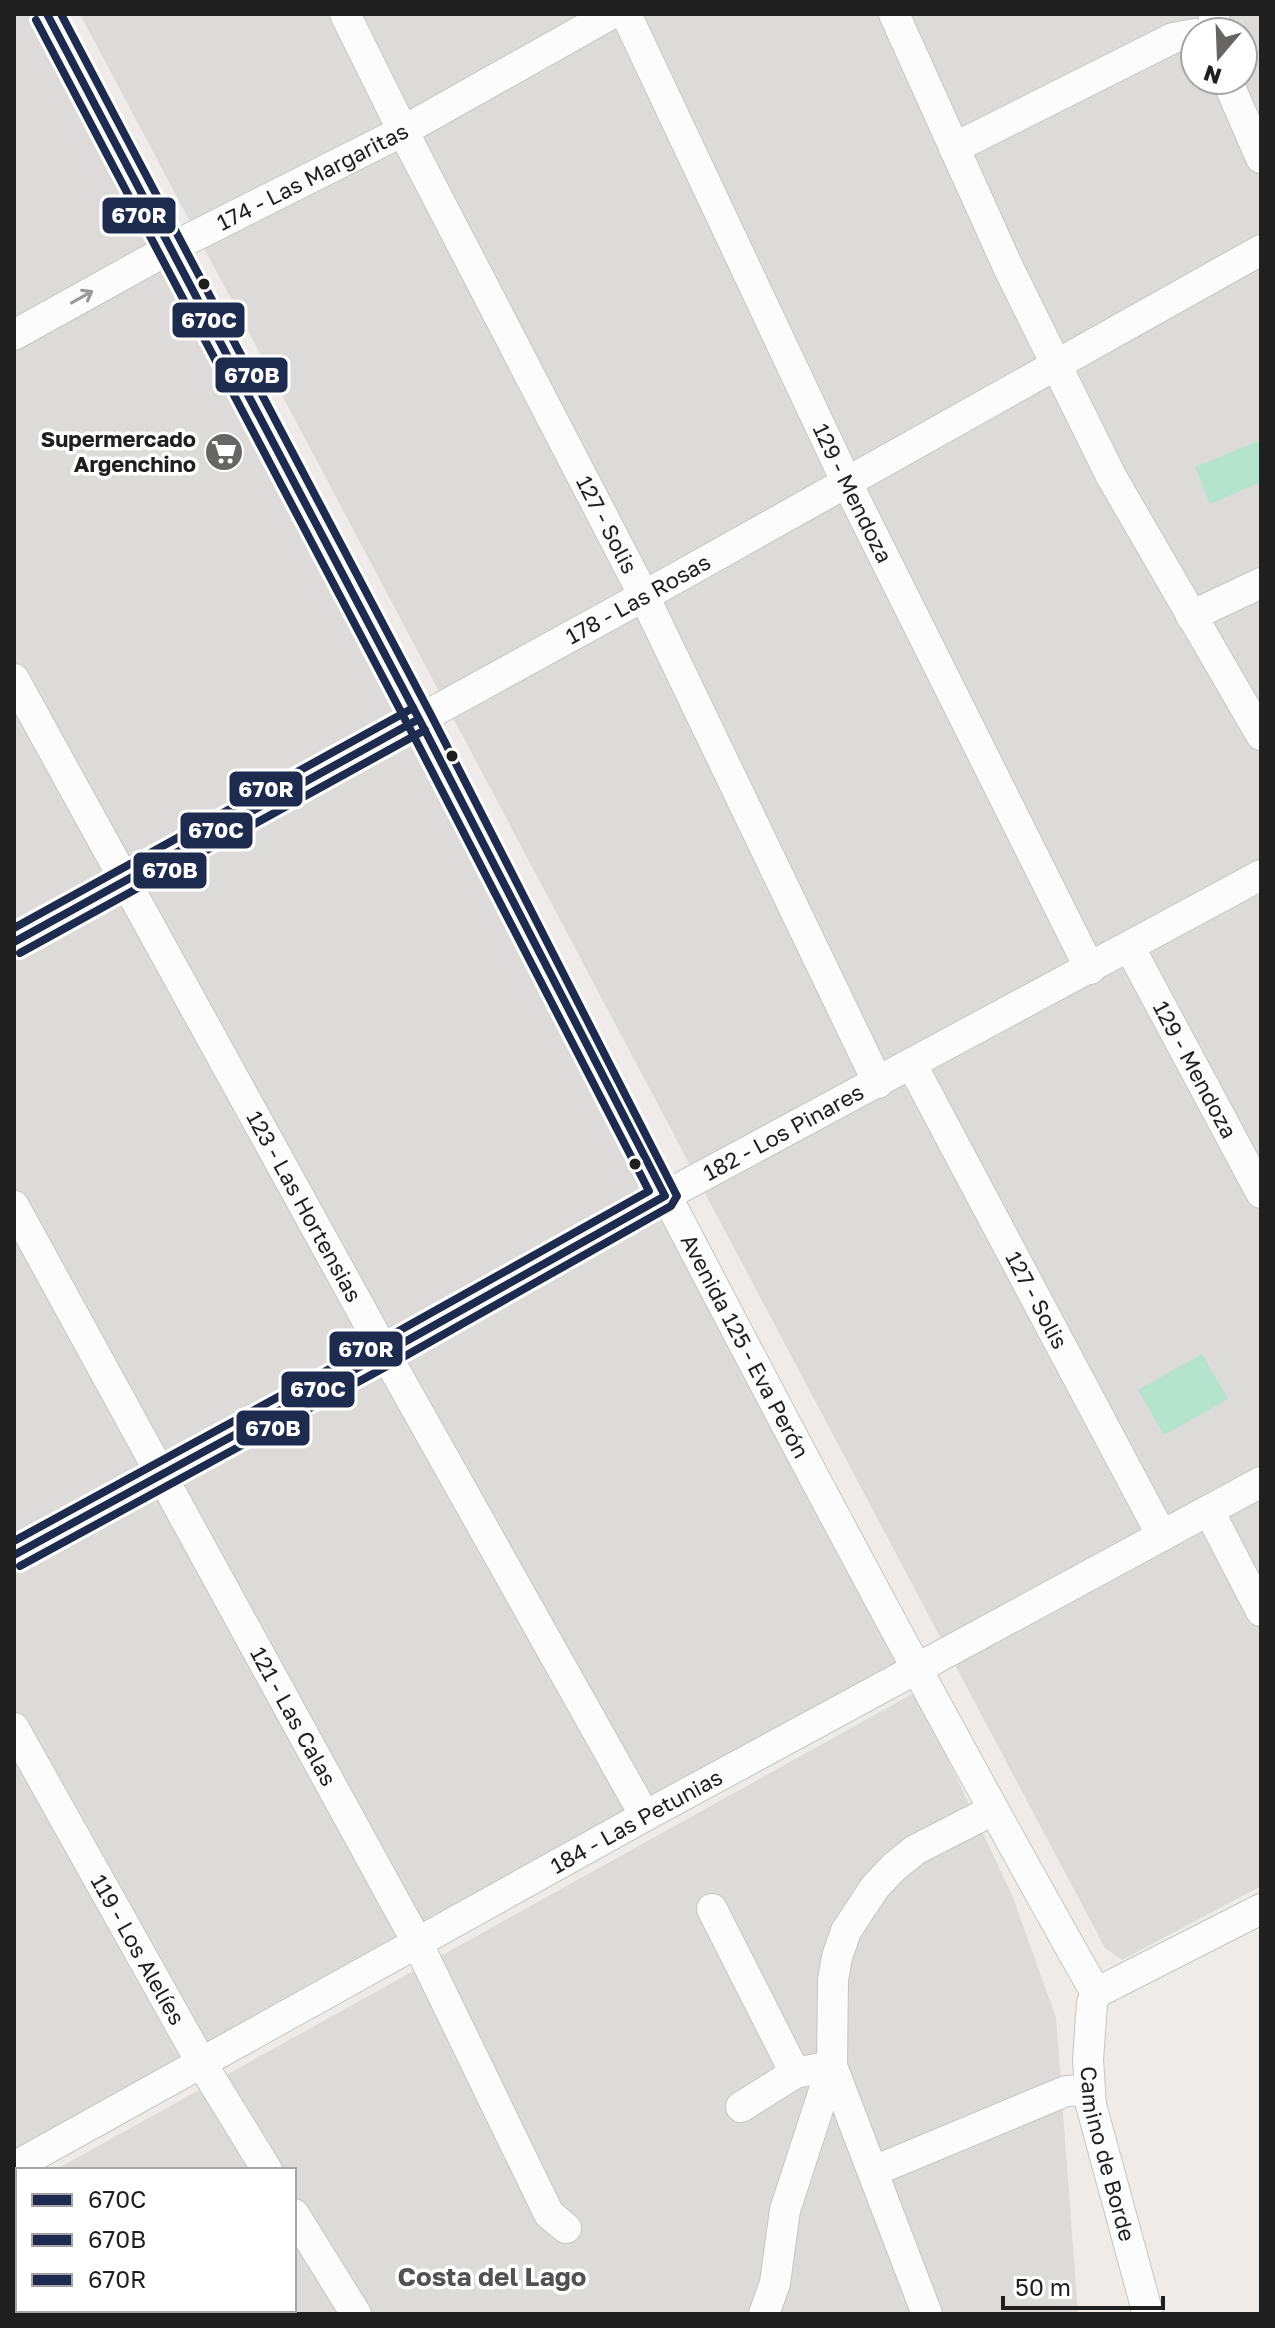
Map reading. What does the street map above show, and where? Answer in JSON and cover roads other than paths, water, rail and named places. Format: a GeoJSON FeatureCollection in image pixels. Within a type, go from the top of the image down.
{"type":"FeatureCollection","features":[{"type":"Feature","properties":{"kind":"street","name":"Avenida 125 - Eva Perón"},"geometry":{"type":"LineString","coordinates":[[47,14],[916,1670],[1096,1993]]}},
{"type":"Feature","properties":{"kind":"street","name":"127 - Solis"},"geometry":{"type":"LineString","coordinates":[[345,14],[644,596],[878,1083]]}},
{"type":"Feature","properties":{"kind":"street","name":"174 - Las Margaritas"},"geometry":{"type":"LineString","coordinates":[[14,335],[171,248],[403,131],[611,14]]}},
{"type":"Feature","properties":{"kind":"street","name":"129 - Mendoza"},"geometry":{"type":"LineString","coordinates":[[626,14],[846,481],[1090,969]]}},
{"type":"Feature","properties":{"kind":"street"},"geometry":{"type":"LineString","coordinates":[[894,14],[954,148],[1111,476],[1261,735]]}},
{"type":"Feature","properties":{"kind":"street"},"geometry":{"type":"LineString","coordinates":[[954,148],[1179,37]]}},
{"type":"Feature","properties":{"kind":"street"},"geometry":{"type":"LineString","coordinates":[[1234,96],[1261,158]]}},
{"type":"Feature","properties":{"kind":"street","name":"178 - Las Rosas"},"geometry":{"type":"LineString","coordinates":[[14,942],[644,596],[1261,250]]}},
{"type":"Feature","properties":{"kind":"street"},"geometry":{"type":"LineString","coordinates":[[1191,616],[1261,583]]}},
{"type":"Feature","properties":{"kind":"street","name":"123 - Las Hortensias"},"geometry":{"type":"LineString","coordinates":[[14,679],[385,1353],[645,1816]]}},
{"type":"Feature","properties":{"kind":"street","name":"182 - Los Pinares"},"geometry":{"type":"LineString","coordinates":[[14,1555],[665,1196],[1261,875]]}},
{"type":"Feature","properties":{"kind":"street","name":"129 - Mendoza"},"geometry":{"type":"LineString","coordinates":[[1130,948],[1261,1193]]}},
{"type":"Feature","properties":{"kind":"street","name":"127 - Solis"},"geometry":{"type":"LineString","coordinates":[[912,1065],[1162,1536]]}},
{"type":"Feature","properties":{"kind":"street","name":"121 - Las Calas"},"geometry":{"type":"LineString","coordinates":[[14,1206],[417,1942],[549,2214],[566,2228]]}},
{"type":"Feature","properties":{"kind":"street","name":"184 - Las Petunias"},"geometry":{"type":"LineString","coordinates":[[14,2167],[645,1816],[1261,1482]]}},
{"type":"Feature","properties":{"kind":"street"},"geometry":{"type":"LineString","coordinates":[[1209,1511],[1261,1611]]}},
{"type":"Feature","properties":{"kind":"street","name":"119 - Los Alelíes"},"geometry":{"type":"LineString","coordinates":[[14,1728],[202,2064],[266,2168]]}},
{"type":"Feature","properties":{"kind":"street"},"geometry":{"type":"LineString","coordinates":[[764,2314],[775,2283],[785,2210],[832,2066],[833,1980],[846,1931],[875,1887],[894,1867],[915,1850],[993,1810]]}},
{"type":"Feature","properties":{"kind":"street"},"geometry":{"type":"LineString","coordinates":[[712,1909],[795,2073]]}},
{"type":"Feature","properties":{"kind":"street"},"geometry":{"type":"LineString","coordinates":[[1096,1993],[1261,1909]]}},
{"type":"Feature","properties":{"kind":"street","name":"Camino de Borde"},"geometry":{"type":"LineString","coordinates":[[1096,1993],[1092,2003],[1088,2060],[1094,2121],[1148,2314]]}},
{"type":"Feature","properties":{"kind":"street"},"geometry":{"type":"LineString","coordinates":[[741,2107],[795,2073],[832,2066]]}},
{"type":"Feature","properties":{"kind":"street"},"geometry":{"type":"LineString","coordinates":[[832,2066],[927,2314]]}},
{"type":"Feature","properties":{"kind":"street"},"geometry":{"type":"LineString","coordinates":[[874,2171],[1066,2091],[1089,2090]]}},
{"type":"Feature","properties":{"kind":"street"},"geometry":{"type":"LineString","coordinates":[[296,2217],[356,2314]]}},
{"type":"Feature","properties":{"kind":"place","name":"Supermercado Argenchino"},"geometry":{"type":"Point","coordinates":[224,452]}},
{"type":"Feature","properties":{"kind":"district","name":"Costa del Lago"},"geometry":{"type":"Point","coordinates":[492,2277]}}]}
